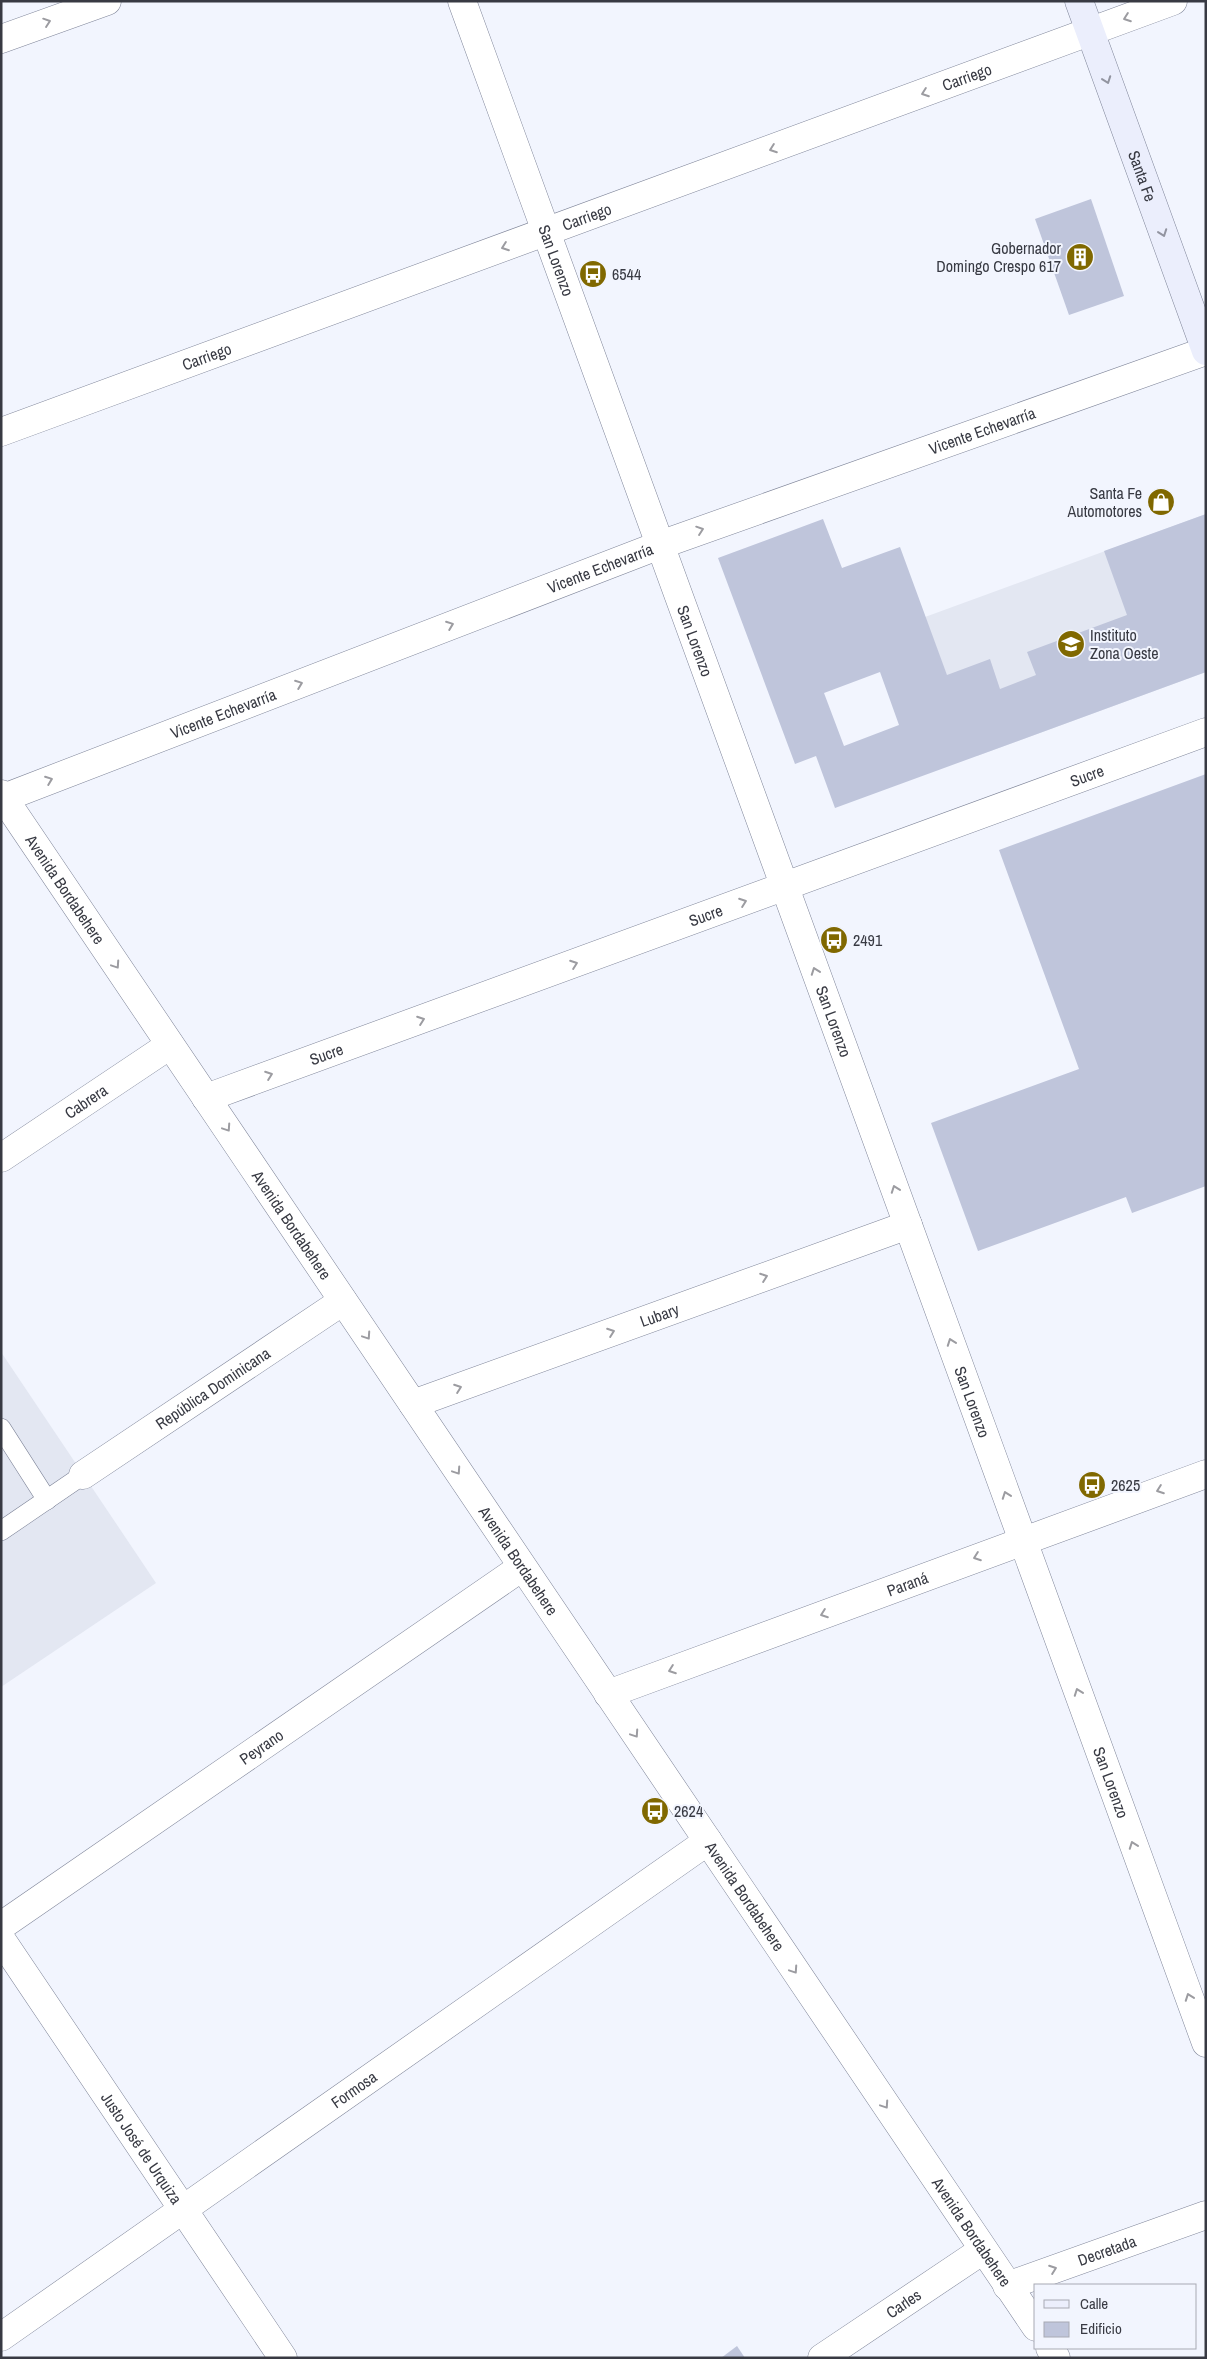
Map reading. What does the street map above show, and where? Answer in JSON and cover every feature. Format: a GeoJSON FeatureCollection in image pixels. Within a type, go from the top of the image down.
{"type":"FeatureCollection","features":[{"type":"Feature","properties":{"kind":"main road","name":"Santa Fe"},"geometry":{"type":"LineString","coordinates":[[1079,1],[1206,351]]}},
{"type":"Feature","properties":{"kind":"street"},"geometry":{"type":"LineString","coordinates":[[1,39],[107,1]]}},
{"type":"Feature","properties":{"kind":"street","name":"San Lorenzo"},"geometry":{"type":"LineString","coordinates":[[462,1],[1206,2043]]}},
{"type":"Feature","properties":{"kind":"street","name":"Carriego"},"geometry":{"type":"LineString","coordinates":[[1,432],[1173,1]]}},
{"type":"Feature","properties":{"kind":"street","name":"Vicente Echevarría"},"geometry":{"type":"LineString","coordinates":[[2,797],[660,545],[1206,351]]}},
{"type":"Feature","properties":{"kind":"street","name":"Sucre"},"geometry":{"type":"LineString","coordinates":[[206,1098],[1206,732]]}},
{"type":"Feature","properties":{"kind":"street","name":"Avenida Bordabehere"},"geometry":{"type":"LineString","coordinates":[[2,797],[1034,2324]]}},
{"type":"Feature","properties":{"kind":"street","name":"Cabrera"},"geometry":{"type":"LineString","coordinates":[[1,1158],[170,1045]]}},
{"type":"Feature","properties":{"kind":"street","name":"Lubary"},"geometry":{"type":"LineString","coordinates":[[412,1404],[908,1225]]}},
{"type":"Feature","properties":{"kind":"street","name":"República Dominicana"},"geometry":{"type":"LineString","coordinates":[[83,1474],[343,1301]]}},
{"type":"Feature","properties":{"kind":"street","name":"Paraná"},"geometry":{"type":"LineString","coordinates":[[608,1694],[1206,1474]]}},
{"type":"Feature","properties":{"kind":"street","name":"Peyrano"},"geometry":{"type":"LineString","coordinates":[[1,1926],[522,1567]]}},
{"type":"Feature","properties":{"kind":"street","name":"Formosa"},"geometry":{"type":"LineString","coordinates":[[1,2337],[708,1841]]}},
{"type":"Feature","properties":{"kind":"street","name":"Justo José de Urquiza"},"geometry":{"type":"LineString","coordinates":[[1,1939],[283,2358]]}},
{"type":"Feature","properties":{"kind":"street","name":"Decretada"},"geometry":{"type":"LineString","coordinates":[[1008,2286],[1206,2215]]}},
{"type":"Feature","properties":{"kind":"street","name":"Carles"},"geometry":{"type":"LineString","coordinates":[[822,2358],[983,2250]]}},
{"type":"Feature","properties":{"kind":"lane"},"geometry":{"type":"LineString","coordinates":[[1,1428],[47,1500]]}},
{"type":"Feature","properties":{"kind":"lane"},"geometry":{"type":"LineString","coordinates":[[1,1530],[83,1474]]}},
{"type":"Feature","properties":{"kind":"shaded area","name":"Instituto Zona Oeste"},"geometry":{"type":"Polygon","coordinates":[[[1206,514],[1206,672],[977,756],[925,617],[1206,514]]]}},
{"type":"Feature","properties":{"kind":"shaded area"},"geometry":{"type":"Polygon","coordinates":[[[1,1352],[156,1583],[1,1687],[1,1352]]]}},
{"type":"Feature","properties":{"kind":"building","name":"Gobernador Domingo Crespo 617"},"geometry":{"type":"Polygon","coordinates":[[[1091,199],[1124,296],[1069,315],[1035,219],[1091,199]]]}},
{"type":"Feature","properties":{"kind":"building"},"geometry":{"type":"Polygon","coordinates":[[[1206,514],[1206,672],[835,808],[816,756],[795,764],[718,558],[823,519],[842,568],[900,547],[947,675],[990,659],[1000,689],[1036,675],[1027,652],[1127,615],[1104,551],[1206,514]],[[880,672],[824,693],[844,746],[899,725],[880,672]]]}},
{"type":"Feature","properties":{"kind":"building"},"geometry":{"type":"Polygon","coordinates":[[[1206,774],[1206,1186],[1132,1213],[1126,1197],[978,1251],[931,1123],[1079,1069],[999,850],[1206,774]]]}},
{"type":"Feature","properties":{"kind":"building"},"geometry":{"type":"Polygon","coordinates":[[[737,2346],[745,2358],[721,2358],[737,2346]]]}},
{"type":"Feature","properties":{"kind":"place","name":"Gobernador Domingo Crespo 617"},"geometry":{"type":"Point","coordinates":[1080,257]}},
{"type":"Feature","properties":{"kind":"place","name":"6544"},"geometry":{"type":"Point","coordinates":[593,274]}},
{"type":"Feature","properties":{"kind":"place","name":"Santa Fe Automotores"},"geometry":{"type":"Point","coordinates":[1161,502]}},
{"type":"Feature","properties":{"kind":"place","name":"Instituto Zona Oeste"},"geometry":{"type":"Point","coordinates":[1071,644]}},
{"type":"Feature","properties":{"kind":"place","name":"2491"},"geometry":{"type":"Point","coordinates":[834,940]}},
{"type":"Feature","properties":{"kind":"place","name":"2625"},"geometry":{"type":"Point","coordinates":[1092,1485]}},
{"type":"Feature","properties":{"kind":"place","name":"2624"},"geometry":{"type":"Point","coordinates":[655,1811]}}]}
